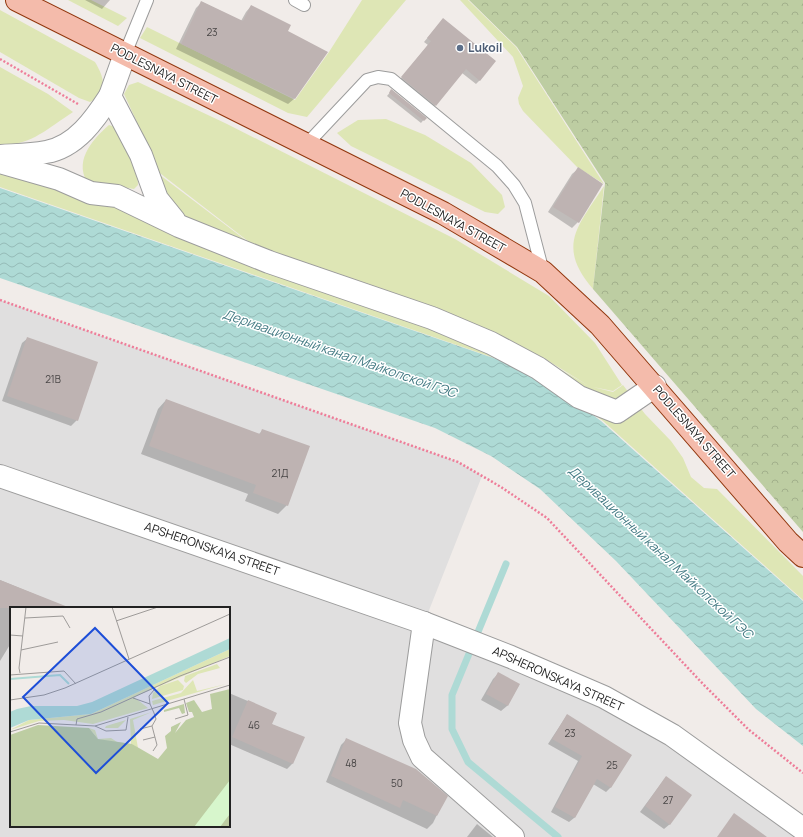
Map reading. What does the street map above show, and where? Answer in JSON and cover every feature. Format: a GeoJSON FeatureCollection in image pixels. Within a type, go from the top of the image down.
{"type":"FeatureCollection","features":[{"type":"Feature","properties":{"kind":"main road","name":"PODLESNAYA STREET"},"geometry":{"type":"LineString","coordinates":[[17,0],[443,213],[543,272],[600,324],[788,542],[803,556]]}},
{"type":"Feature","properties":{"kind":"street"},"geometry":{"type":"LineString","coordinates":[[0,156],[48,152],[70,143],[91,124],[110,96],[125,54]]}},
{"type":"Feature","properties":{"kind":"street"},"geometry":{"type":"LineString","coordinates":[[110,96],[142,155],[157,199],[179,226]]}},
{"type":"Feature","properties":{"kind":"street"},"geometry":{"type":"LineString","coordinates":[[0,162],[59,179],[91,192],[118,196],[179,226],[269,262],[432,318],[491,343],[538,368],[579,397],[616,412],[655,386]]}},
{"type":"Feature","properties":{"kind":"street","name":"APSHERONSKAYA STREET"},"geometry":{"type":"LineString","coordinates":[[0,476],[424,623],[511,657],[604,697],[672,735],[803,829]]}},
{"type":"Feature","properties":{"kind":"street"},"geometry":{"type":"LineString","coordinates":[[424,623],[410,723],[414,740],[422,757],[513,837]]}},
{"type":"Feature","properties":{"kind":"lane"},"geometry":{"type":"LineString","coordinates":[[125,54],[147,0]]}},
{"type":"Feature","properties":{"kind":"lane"},"geometry":{"type":"LineString","coordinates":[[306,145],[367,80],[378,77],[391,79],[497,166],[514,185],[525,203],[543,272]]}},
{"type":"Feature","properties":{"kind":"path"},"geometry":{"type":"LineString","coordinates":[[0,59],[97,115]]}},
{"type":"Feature","properties":{"kind":"path"},"geometry":{"type":"LineString","coordinates":[[0,300],[458,462],[482,476],[547,518],[708,689],[749,730],[803,773]]}},
{"type":"Feature","properties":{"kind":"shaded area"},"geometry":{"type":"Polygon","coordinates":[[[0,300],[458,462],[482,476],[424,623],[604,697],[803,837],[0,837],[0,300]]]}},
{"type":"Feature","properties":{"kind":"green space"},"geometry":{"type":"Polygon","coordinates":[[[68,0],[91,0],[127,18],[118,26],[68,0]]]}},
{"type":"Feature","properties":{"kind":"green space"},"geometry":{"type":"Polygon","coordinates":[[[362,0],[406,0],[307,117],[288,113],[140,38],[147,27],[295,100],[329,52],[362,0]]]}},
{"type":"Feature","properties":{"kind":"green space"},"geometry":{"type":"Polygon","coordinates":[[[460,0],[468,0],[516,47],[604,184],[577,167],[523,111],[519,104],[518,98],[523,86],[513,57],[460,0]]]}},
{"type":"Feature","properties":{"kind":"green space"},"geometry":{"type":"Polygon","coordinates":[[[469,0],[803,0],[803,532],[593,289],[605,183],[517,47],[469,0]]]}},
{"type":"Feature","properties":{"kind":"green space"},"geometry":{"type":"Polygon","coordinates":[[[0,10],[95,62],[101,73],[103,84],[100,94],[90,102],[79,98],[0,52],[0,10]]]}},
{"type":"Feature","properties":{"kind":"green space"},"geometry":{"type":"Polygon","coordinates":[[[0,67],[48,94],[73,112],[39,135],[21,143],[0,145],[0,67]]]}},
{"type":"Feature","properties":{"kind":"green space"},"geometry":{"type":"Polygon","coordinates":[[[138,82],[227,124],[455,239],[549,296],[595,343],[622,385],[613,391],[593,387],[613,392],[623,385],[645,414],[671,441],[683,458],[691,477],[704,488],[717,489],[803,576],[803,600],[603,421],[560,390],[503,361],[0,187],[0,172],[123,206],[159,223],[152,169],[256,248],[541,358],[589,386],[542,357],[448,315],[257,248],[152,167],[144,139],[124,94],[129,85],[138,82]]]}},
{"type":"Feature","properties":{"kind":"green space"},"geometry":{"type":"Polygon","coordinates":[[[386,119],[425,135],[471,163],[502,195],[505,207],[498,214],[485,212],[351,146],[337,133],[358,120],[386,119]]]}},
{"type":"Feature","properties":{"kind":"green space"},"geometry":{"type":"Polygon","coordinates":[[[109,125],[121,129],[137,164],[138,185],[134,189],[117,186],[90,186],[85,177],[83,161],[86,153],[90,145],[109,125]]]}},
{"type":"Feature","properties":{"kind":"green space"},"geometry":{"type":"Polygon","coordinates":[[[604,186],[593,289],[582,274],[575,260],[573,248],[579,225],[604,186]]]}},
{"type":"Feature","properties":{"kind":"water","name":"Деривационный канал Майкопской ГЭС"},"geometry":{"type":"Polygon","coordinates":[[[0,188],[502,361],[559,390],[601,421],[803,601],[803,746],[756,709],[616,561],[540,489],[491,456],[435,428],[0,278],[0,188]]]}},
{"type":"Feature","properties":{"kind":"building"},"geometry":{"type":"Polygon","coordinates":[[[201,1],[243,21],[251,5],[291,25],[288,31],[328,52],[295,99],[181,44],[201,1]]]}},
{"type":"Feature","properties":{"kind":"building"},"geometry":{"type":"Polygon","coordinates":[[[443,18],[496,61],[480,81],[466,69],[436,106],[401,77],[431,41],[427,38],[443,18]]]}},
{"type":"Feature","properties":{"kind":"building"},"geometry":{"type":"Polygon","coordinates":[[[391,89],[427,118],[424,121],[389,93],[391,89]]]}},
{"type":"Feature","properties":{"kind":"building"},"geometry":{"type":"Polygon","coordinates":[[[578,167],[603,184],[579,223],[553,207],[578,167]]]}},
{"type":"Feature","properties":{"kind":"building"},"geometry":{"type":"Polygon","coordinates":[[[27,337],[98,362],[78,421],[7,396],[27,337]]]}},
{"type":"Feature","properties":{"kind":"building"},"geometry":{"type":"Polygon","coordinates":[[[166,399],[260,434],[262,429],[310,446],[288,506],[253,493],[256,485],[149,446],[166,399]]]}},
{"type":"Feature","properties":{"kind":"building"},"geometry":{"type":"Polygon","coordinates":[[[0,580],[68,607],[10,607],[0,608],[0,580]]]}},
{"type":"Feature","properties":{"kind":"building"},"geometry":{"type":"Polygon","coordinates":[[[498,672],[520,684],[508,706],[486,694],[498,672]]]}},
{"type":"Feature","properties":{"kind":"building"},"geometry":{"type":"Polygon","coordinates":[[[248,700],[277,713],[272,724],[305,737],[293,764],[232,737],[248,700]]]}},
{"type":"Feature","properties":{"kind":"building"},"geometry":{"type":"Polygon","coordinates":[[[567,714],[632,755],[611,788],[597,779],[575,818],[555,807],[582,756],[552,739],[567,714]]]}},
{"type":"Feature","properties":{"kind":"building"},"geometry":{"type":"Polygon","coordinates":[[[346,738],[416,769],[448,796],[437,816],[403,800],[400,808],[331,776],[346,738]]]}},
{"type":"Feature","properties":{"kind":"building"},"geometry":{"type":"Polygon","coordinates":[[[666,776],[692,795],[670,825],[645,806],[666,776]]]}},
{"type":"Feature","properties":{"kind":"building"},"geometry":{"type":"Polygon","coordinates":[[[734,813],[767,837],[717,837],[734,813]]]}},
{"type":"Feature","properties":{"kind":"waterway"},"geometry":{"type":"LineString","coordinates":[[506,564],[452,695],[452,729],[468,762],[558,837]]}},
{"type":"Feature","properties":{"kind":"place","name":"Lukoil"},"geometry":{"type":"Point","coordinates":[460,48]}}]}
